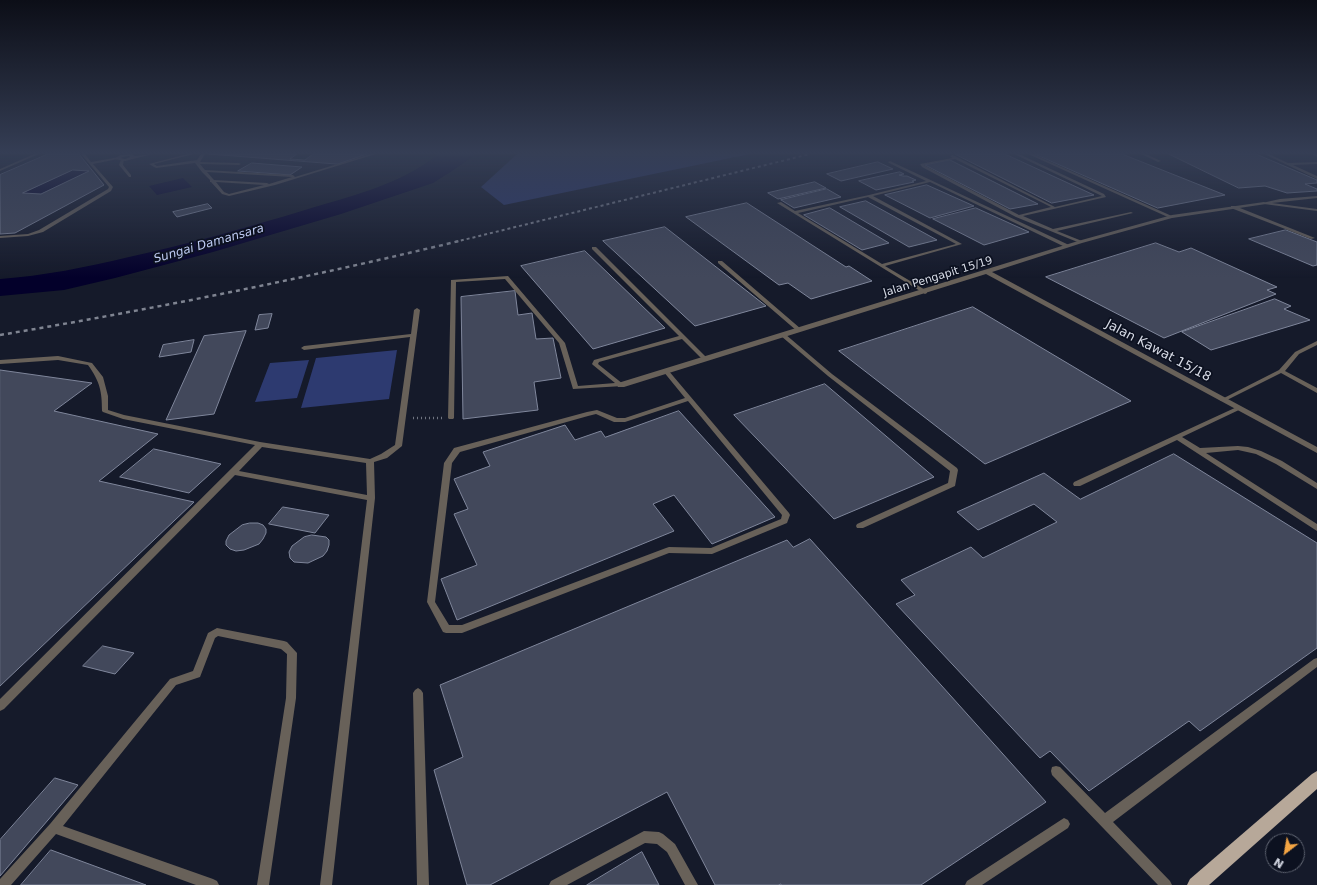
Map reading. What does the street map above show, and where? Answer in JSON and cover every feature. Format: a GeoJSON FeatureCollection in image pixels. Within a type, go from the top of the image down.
{"type":"FeatureCollection","features":[{"type":"Feature","properties":{"kind":"main road"},"geometry":{"type":"LineString","coordinates":[[1196,885],[1317,779]]}},
{"type":"Feature","properties":{"kind":"street","name":"Jalan Pengapit 15/19"},"geometry":{"type":"LineString","coordinates":[[621,385],[925,292],[1080,242],[1172,217],[1264,203]]}},
{"type":"Feature","properties":{"kind":"street","name":"Jalan Kawat 15/18"},"geometry":{"type":"LineString","coordinates":[[987,272],[1317,450]]}},
{"type":"Feature","properties":{"kind":"lane"},"geometry":{"type":"LineString","coordinates":[[0,237],[41,231],[101,195]]}},
{"type":"Feature","properties":{"kind":"lane"},"geometry":{"type":"LineString","coordinates":[[960,195],[1067,246]]}},
{"type":"Feature","properties":{"kind":"lane"},"geometry":{"type":"LineString","coordinates":[[978,195],[1018,216],[1080,242]]}},
{"type":"Feature","properties":{"kind":"lane"},"geometry":{"type":"LineString","coordinates":[[1030,195],[1053,207]]}},
{"type":"Feature","properties":{"kind":"lane"},"geometry":{"type":"LineString","coordinates":[[1018,216],[1053,207],[1104,197],[1103,195]]}},
{"type":"Feature","properties":{"kind":"lane"},"geometry":{"type":"LineString","coordinates":[[1123,195],[1172,217]]}},
{"type":"Feature","properties":{"kind":"lane"},"geometry":{"type":"LineString","coordinates":[[795,212],[869,196],[960,244],[882,266]]}},
{"type":"Feature","properties":{"kind":"lane"},"geometry":{"type":"LineString","coordinates":[[1264,203],[1317,197]]}},
{"type":"Feature","properties":{"kind":"lane"},"geometry":{"type":"LineString","coordinates":[[780,203],[925,292]]}},
{"type":"Feature","properties":{"kind":"lane"},"geometry":{"type":"LineString","coordinates":[[1264,203],[1317,210]]}},
{"type":"Feature","properties":{"kind":"lane"},"geometry":{"type":"LineString","coordinates":[[1233,207],[1313,238]]}},
{"type":"Feature","properties":{"kind":"lane"},"geometry":{"type":"LineString","coordinates":[[1053,230],[1131,213]]}},
{"type":"Feature","properties":{"kind":"lane"},"geometry":{"type":"LineString","coordinates":[[594,248],[706,359]]}},
{"type":"Feature","properties":{"kind":"lane"},"geometry":{"type":"LineString","coordinates":[[720,262],[799,330]]}},
{"type":"Feature","properties":{"kind":"lane"},"geometry":{"type":"LineString","coordinates":[[451,418],[453,281],[506,277],[562,343],[575,388],[621,385]]}},
{"type":"Feature","properties":{"kind":"lane"},"geometry":{"type":"LineString","coordinates":[[0,362],[58,358],[90,364],[100,377],[105,396],[105,411],[123,417],[260,444],[370,461],[384,456],[398,446],[417,310]]}},
{"type":"Feature","properties":{"kind":"lane"},"geometry":{"type":"LineString","coordinates":[[304,348],[413,335]]}},
{"type":"Feature","properties":{"kind":"lane"},"geometry":{"type":"LineString","coordinates":[[783,335],[954,470],[952,484],[860,526]]}},
{"type":"Feature","properties":{"kind":"lane"},"geometry":{"type":"LineString","coordinates":[[621,385],[595,364],[596,361],[683,337]]}},
{"type":"Feature","properties":{"kind":"lane"},"geometry":{"type":"LineString","coordinates":[[1223,400],[1281,371],[1296,353],[1317,343]]}},
{"type":"Feature","properties":{"kind":"lane"},"geometry":{"type":"LineString","coordinates":[[1281,371],[1317,391]]}},
{"type":"Feature","properties":{"kind":"lane"},"geometry":{"type":"LineString","coordinates":[[666,372],[786,515],[784,521],[712,551],[669,550],[462,629],[446,630],[431,602],[448,463],[458,450],[587,414],[598,412],[616,420],[625,420],[688,399]]}},
{"type":"Feature","properties":{"kind":"lane"},"geometry":{"type":"LineString","coordinates":[[1077,484],[1239,408]]}},
{"type":"Feature","properties":{"kind":"lane"},"geometry":{"type":"LineString","coordinates":[[1177,437],[1317,528]]}},
{"type":"Feature","properties":{"kind":"lane"},"geometry":{"type":"LineString","coordinates":[[0,706],[260,444]]}},
{"type":"Feature","properties":{"kind":"lane"},"geometry":{"type":"LineString","coordinates":[[1198,451],[1239,448],[1250,450],[1262,454],[1317,486]]}},
{"type":"Feature","properties":{"kind":"lane"},"geometry":{"type":"LineString","coordinates":[[326,885],[371,498],[370,461]]}},
{"type":"Feature","properties":{"kind":"lane"},"geometry":{"type":"LineString","coordinates":[[233,472],[371,498]]}},
{"type":"Feature","properties":{"kind":"lane"},"geometry":{"type":"LineString","coordinates":[[3,885],[54,828],[173,682],[197,674],[211,636],[217,632],[284,645],[292,653],[291,698],[263,885]]}},
{"type":"Feature","properties":{"kind":"lane"},"geometry":{"type":"LineString","coordinates":[[1104,821],[1317,662]]}},
{"type":"Feature","properties":{"kind":"lane"},"geometry":{"type":"LineString","coordinates":[[418,693],[422,885]]}},
{"type":"Feature","properties":{"kind":"lane"},"geometry":{"type":"LineString","coordinates":[[1056,771],[1166,885]]}},
{"type":"Feature","properties":{"kind":"lane"},"geometry":{"type":"LineString","coordinates":[[972,885],[1064,824]]}},
{"type":"Feature","properties":{"kind":"lane"},"geometry":{"type":"LineString","coordinates":[[54,828],[213,885]]}},
{"type":"Feature","properties":{"kind":"lane"},"geometry":{"type":"LineString","coordinates":[[555,885],[644,837],[659,838],[671,848],[692,885]]}},
{"type":"Feature","properties":{"kind":"path"},"geometry":{"type":"LineString","coordinates":[[402,418],[451,418]]}},
{"type":"Feature","properties":{"kind":"shaded area"},"geometry":{"type":"Polygon","coordinates":[[[492,195],[551,195],[504,205],[492,195]]]}},
{"type":"Feature","properties":{"kind":"shaded area"},"geometry":{"type":"Polygon","coordinates":[[[397,350],[389,399],[301,408],[316,358],[397,350]]]}},
{"type":"Feature","properties":{"kind":"shaded area"},"geometry":{"type":"Polygon","coordinates":[[[309,360],[297,398],[255,402],[270,363],[309,360]]]}},
{"type":"Feature","properties":{"kind":"water","name":"Sungai Damansara"},"geometry":{"type":"Polygon","coordinates":[[[353,195],[396,195],[341,214],[213,252],[115,278],[64,290],[0,296],[0,279],[65,271],[173,247],[353,195]]]}},
{"type":"Feature","properties":{"kind":"building"},"geometry":{"type":"Polygon","coordinates":[[[0,195],[85,195],[15,233],[0,234],[0,195]]]}},
{"type":"Feature","properties":{"kind":"building"},"geometry":{"type":"Polygon","coordinates":[[[772,195],[794,195],[778,199],[772,195]]]}},
{"type":"Feature","properties":{"kind":"building"},"geometry":{"type":"Polygon","coordinates":[[[801,195],[838,195],[841,197],[794,208],[781,200],[801,195]]]}},
{"type":"Feature","properties":{"kind":"building"},"geometry":{"type":"Polygon","coordinates":[[[886,195],[950,195],[974,206],[930,218],[886,195]]]}},
{"type":"Feature","properties":{"kind":"building"},"geometry":{"type":"Polygon","coordinates":[[[984,195],[1021,195],[1038,204],[1010,209],[984,195]]]}},
{"type":"Feature","properties":{"kind":"building"},"geometry":{"type":"Polygon","coordinates":[[[1037,195],[1092,195],[1052,203],[1037,195]]]}},
{"type":"Feature","properties":{"kind":"building"},"geometry":{"type":"Polygon","coordinates":[[[1129,195],[1223,195],[1158,208],[1129,195]]]}},
{"type":"Feature","properties":{"kind":"building"},"geometry":{"type":"Polygon","coordinates":[[[866,201],[937,240],[909,247],[840,207],[866,201]]]}},
{"type":"Feature","properties":{"kind":"building"},"geometry":{"type":"Polygon","coordinates":[[[747,203],[846,267],[849,266],[872,281],[811,299],[788,283],[779,285],[686,217],[747,203]]]}},
{"type":"Feature","properties":{"kind":"building"},"geometry":{"type":"Polygon","coordinates":[[[208,204],[212,208],[177,217],[173,212],[208,204]]]}},
{"type":"Feature","properties":{"kind":"building"},"geometry":{"type":"Polygon","coordinates":[[[830,208],[889,243],[862,250],[804,215],[830,208]]]}},
{"type":"Feature","properties":{"kind":"building"},"geometry":{"type":"Polygon","coordinates":[[[976,208],[1029,232],[984,245],[933,219],[976,208]]]}},
{"type":"Feature","properties":{"kind":"building"},"geometry":{"type":"Polygon","coordinates":[[[665,227],[766,306],[695,326],[603,241],[665,227]]]}},
{"type":"Feature","properties":{"kind":"building"},"geometry":{"type":"Polygon","coordinates":[[[1286,230],[1317,242],[1317,265],[1313,266],[1249,239],[1286,230]]]}},
{"type":"Feature","properties":{"kind":"building"},"geometry":{"type":"Polygon","coordinates":[[[1156,243],[1179,252],[1191,248],[1277,287],[1267,290],[1276,294],[1164,338],[1046,277],[1156,243]]]}},
{"type":"Feature","properties":{"kind":"building"},"geometry":{"type":"Polygon","coordinates":[[[585,251],[665,328],[593,349],[521,266],[585,251]]]}},
{"type":"Feature","properties":{"kind":"building"},"geometry":{"type":"Polygon","coordinates":[[[515,291],[518,315],[532,313],[536,339],[553,338],[561,378],[534,382],[538,410],[463,419],[461,297],[515,291]]]}},
{"type":"Feature","properties":{"kind":"building"},"geometry":{"type":"Polygon","coordinates":[[[1275,299],[1291,306],[1284,309],[1310,320],[1211,350],[1182,332],[1275,299]]]}},
{"type":"Feature","properties":{"kind":"building"},"geometry":{"type":"Polygon","coordinates":[[[973,307],[1131,401],[985,464],[839,351],[973,307]]]}},
{"type":"Feature","properties":{"kind":"building"},"geometry":{"type":"Polygon","coordinates":[[[272,314],[268,328],[255,330],[259,315],[272,314]]]}},
{"type":"Feature","properties":{"kind":"building"},"geometry":{"type":"Polygon","coordinates":[[[246,331],[214,414],[166,420],[204,336],[246,331]]]}},
{"type":"Feature","properties":{"kind":"building"},"geometry":{"type":"Polygon","coordinates":[[[194,340],[191,352],[159,357],[163,345],[194,340]]]}},
{"type":"Feature","properties":{"kind":"building"},"geometry":{"type":"Polygon","coordinates":[[[0,370],[92,383],[54,411],[158,434],[99,481],[194,502],[0,686],[0,370]]]}},
{"type":"Feature","properties":{"kind":"building"},"geometry":{"type":"Polygon","coordinates":[[[825,384],[934,477],[834,519],[734,415],[825,384]]]}},
{"type":"Feature","properties":{"kind":"building"},"geometry":{"type":"Polygon","coordinates":[[[679,411],[775,517],[712,544],[674,495],[653,504],[674,531],[457,620],[441,579],[477,565],[454,514],[468,509],[454,479],[490,466],[483,452],[565,425],[575,440],[601,431],[605,437],[679,411]]]}},
{"type":"Feature","properties":{"kind":"building"},"geometry":{"type":"Polygon","coordinates":[[[154,449],[221,464],[189,493],[120,477],[154,449]]]}},
{"type":"Feature","properties":{"kind":"building"},"geometry":{"type":"Polygon","coordinates":[[[1174,454],[1317,543],[1317,648],[1200,731],[1189,721],[1089,791],[1050,751],[1040,758],[896,604],[915,595],[901,580],[971,547],[983,558],[1057,522],[1034,504],[978,530],[957,512],[1044,473],[1080,499],[1174,454]]]}},
{"type":"Feature","properties":{"kind":"building"},"geometry":{"type":"Polygon","coordinates":[[[283,507],[329,515],[315,533],[269,524],[283,507]]]}},
{"type":"Feature","properties":{"kind":"building"},"geometry":{"type":"Polygon","coordinates":[[[258,523],[263,525],[266,529],[266,533],[263,539],[259,544],[244,550],[236,551],[230,549],[226,545],[229,535],[242,525],[258,523]]]}},
{"type":"Feature","properties":{"kind":"building"},"geometry":{"type":"Polygon","coordinates":[[[312,535],[326,537],[329,540],[327,551],[323,556],[308,563],[294,562],[290,558],[289,552],[292,546],[304,537],[312,535]]]}},
{"type":"Feature","properties":{"kind":"building"},"geometry":{"type":"Polygon","coordinates":[[[810,539],[1046,802],[921,885],[715,885],[667,792],[490,885],[467,885],[434,770],[463,757],[440,685],[787,540],[793,547],[810,539]]]}},
{"type":"Feature","properties":{"kind":"building"},"geometry":{"type":"Polygon","coordinates":[[[103,646],[134,653],[115,674],[83,666],[103,646]]]}},
{"type":"Feature","properties":{"kind":"building"},"geometry":{"type":"Polygon","coordinates":[[[55,778],[78,785],[0,876],[0,840],[55,778]]]}},
{"type":"Feature","properties":{"kind":"building"},"geometry":{"type":"Polygon","coordinates":[[[51,850],[146,885],[21,885],[51,850]]]}},
{"type":"Feature","properties":{"kind":"building"},"geometry":{"type":"Polygon","coordinates":[[[642,852],[659,885],[587,885],[642,852]]]}},
{"type":"Feature","properties":{"kind":"railway"},"geometry":{"type":"LineString","coordinates":[[455,242],[643,195]]}},
{"type":"Feature","properties":{"kind":"railway"},"geometry":{"type":"LineString","coordinates":[[0,335],[115,315],[230,292],[345,268],[459,241]]}}]}
